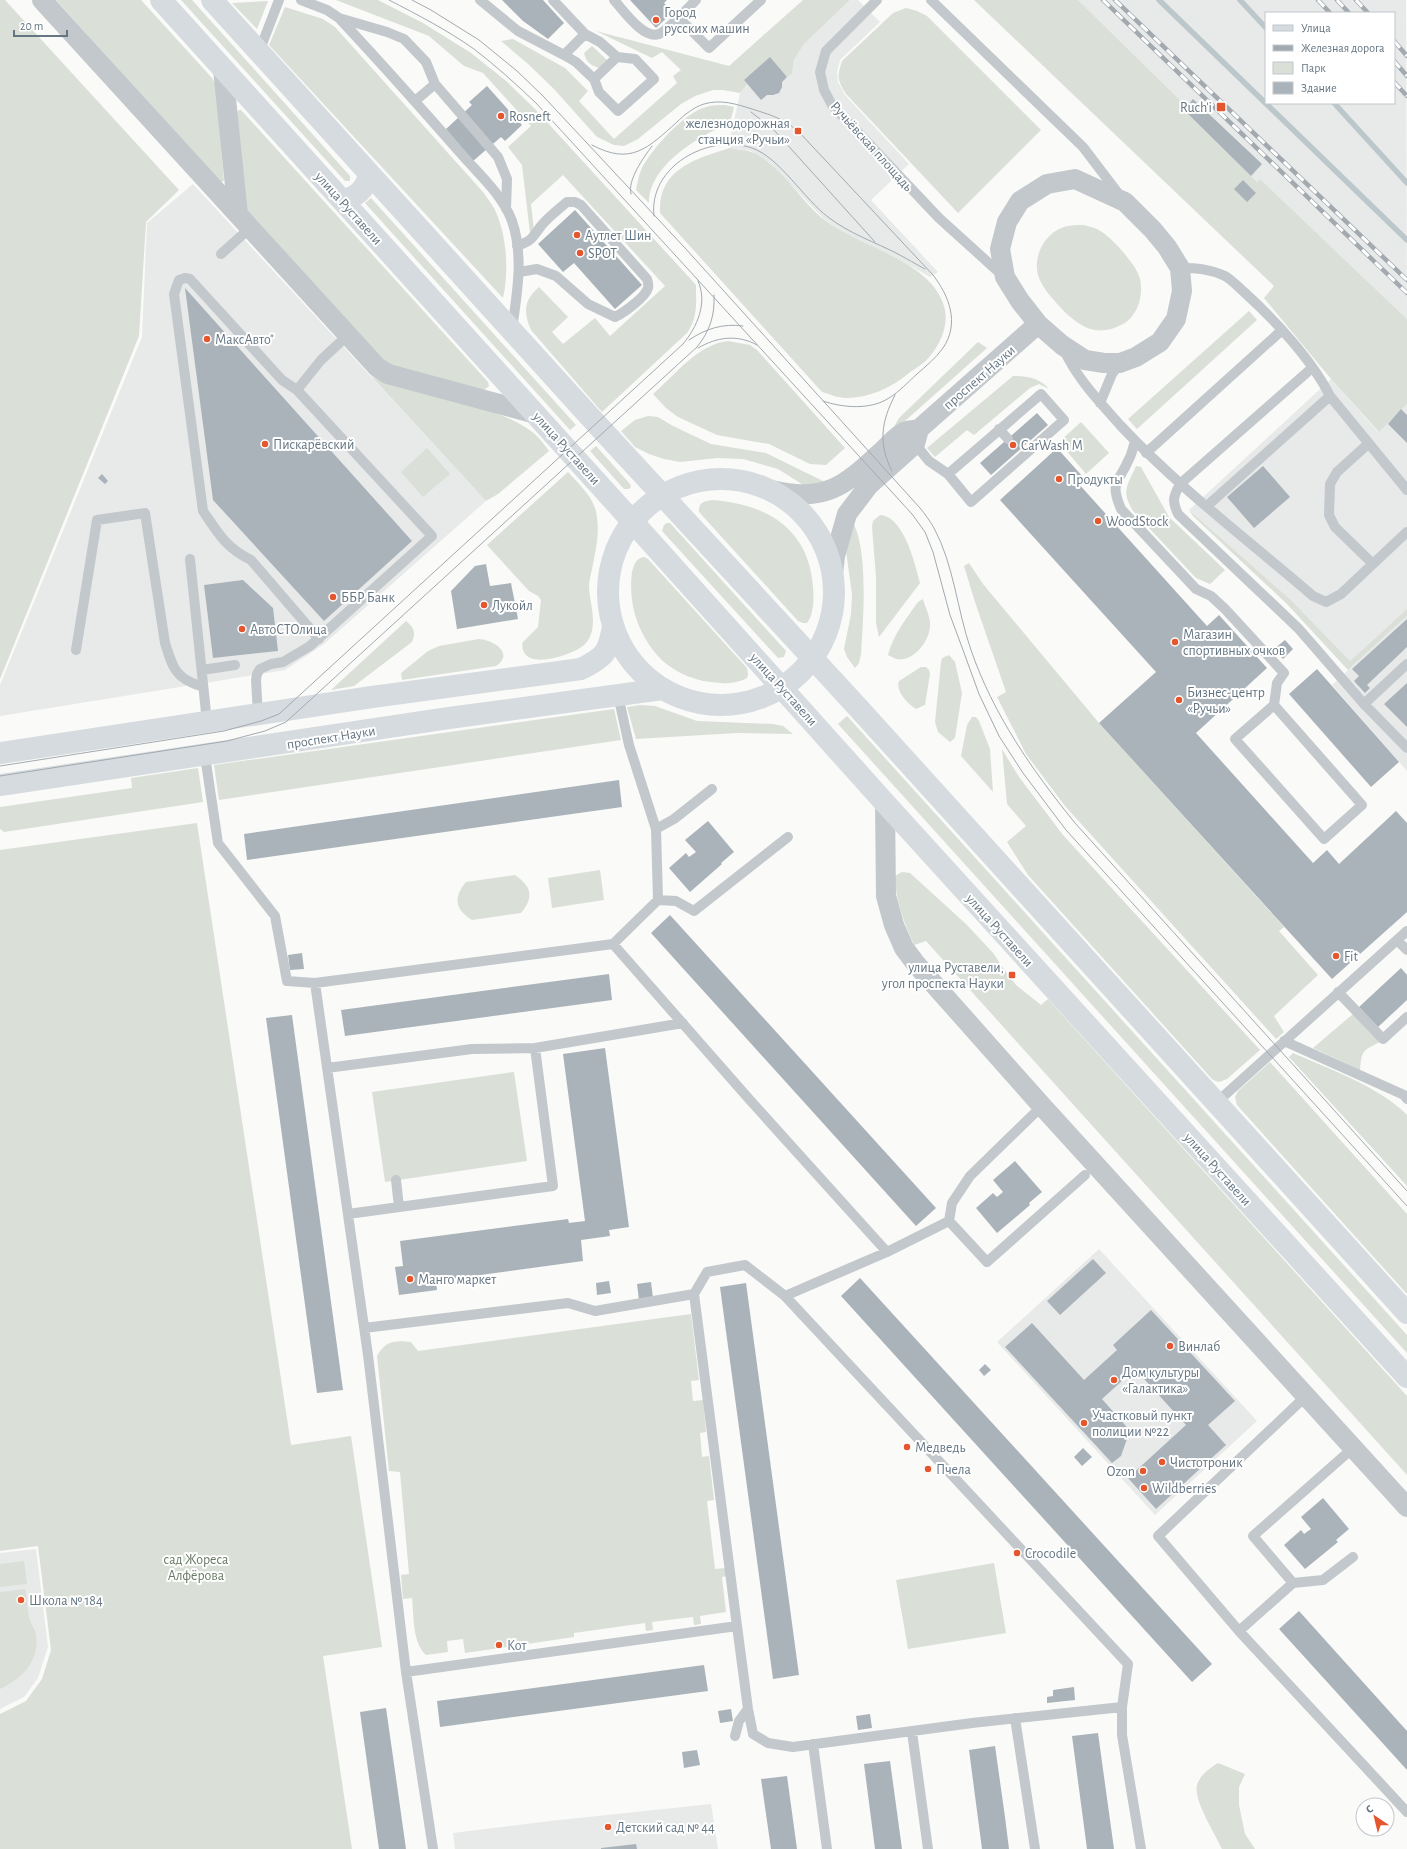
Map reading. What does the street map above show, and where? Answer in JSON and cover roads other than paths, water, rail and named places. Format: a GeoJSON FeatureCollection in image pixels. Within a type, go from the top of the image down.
{"type":"FeatureCollection","features":[{"type":"Feature","properties":{"kind":"main road","name":"улица Руставели"},"geometry":{"type":"LineString","coordinates":[[161,0],[536,414],[885,803],[1407,1377]]}},
{"type":"Feature","properties":{"kind":"main road"},"geometry":{"type":"LineString","coordinates":[[212,0],[1407,1313]]}},
{"type":"Feature","properties":{"kind":"main road"},"geometry":{"type":"LineString","coordinates":[[342,200],[351,198],[360,193],[366,185],[370,175]]}},
{"type":"Feature","properties":{"kind":"main road","name":"проспект Науки"},"geometry":{"type":"LineString","coordinates":[[717,478],[745,481],[771,490],[796,507],[812,525],[824,546],[833,575],[834,597],[831,618],[824,639],[812,658],[798,674],[782,687],[753,700],[722,705],[691,701],[663,689],[641,673],[632,662],[624,652],[613,627],[608,600],[609,572],[618,544],[632,521],[661,494],[689,483],[717,478]]}},
{"type":"Feature","properties":{"kind":"main road","name":"проспект Науки"},"geometry":{"type":"LineString","coordinates":[[0,752],[258,715],[444,686],[581,669],[596,662],[609,649],[613,627]]}},
{"type":"Feature","properties":{"kind":"main road"},"geometry":{"type":"LineString","coordinates":[[444,686],[450,718]]}},
{"type":"Feature","properties":{"kind":"main road","name":"проспект Науки"},"geometry":{"type":"LineString","coordinates":[[0,785],[205,756],[450,718],[663,689]]}},
{"type":"Feature","properties":{"kind":"street"},"geometry":{"type":"LineString","coordinates":[[42,0],[377,367],[388,374],[536,414]]}},
{"type":"Feature","properties":{"kind":"street"},"geometry":{"type":"LineString","coordinates":[[223,69],[244,221]]}},
{"type":"Feature","properties":{"kind":"street","name":"Ручьёвская площадь"},"geometry":{"type":"LineString","coordinates":[[1075,179],[1125,202],[1153,230],[1167,247],[1180,268],[1182,291],[1176,319],[1160,342],[1136,356],[1120,363],[1104,363],[1085,360],[1062,345],[1038,324],[1020,301],[1005,277],[1000,250],[1007,222],[1020,201],[1047,184],[1075,179]]}},
{"type":"Feature","properties":{"kind":"street","name":"проспект Науки"},"geometry":{"type":"LineString","coordinates":[[833,575],[835,556],[848,514],[869,485],[917,436],[1038,324]]}},
{"type":"Feature","properties":{"kind":"street","name":"проспект Науки"},"geometry":{"type":"LineString","coordinates":[[771,490],[791,494],[810,494],[840,486],[904,432],[917,436]]}},
{"type":"Feature","properties":{"kind":"street"},"geometry":{"type":"LineString","coordinates":[[885,803],[886,896],[894,925],[904,948],[916,964],[1042,1106],[1407,1507]]}},
{"type":"Feature","properties":{"kind":"lane"},"geometry":{"type":"LineString","coordinates":[[259,52],[279,0]]}},
{"type":"Feature","properties":{"kind":"lane"},"geometry":{"type":"LineString","coordinates":[[301,0],[327,10],[339,18],[496,193],[506,208],[512,221],[517,246],[519,272],[512,331]]}},
{"type":"Feature","properties":{"kind":"lane"},"geometry":{"type":"LineString","coordinates":[[480,0],[518,31],[576,62],[594,79],[599,92],[618,111],[654,79],[635,59],[617,57],[600,42],[585,34],[553,0]]}},
{"type":"Feature","properties":{"kind":"lane"},"geometry":{"type":"LineString","coordinates":[[614,0],[642,31],[650,35],[660,34],[696,0]]}},
{"type":"Feature","properties":{"kind":"lane"},"geometry":{"type":"LineString","coordinates":[[678,17],[709,48],[761,0]]}},
{"type":"Feature","properties":{"kind":"lane","name":"Ручьёвская площадь"},"geometry":{"type":"LineString","coordinates":[[877,0],[826,51],[820,72],[824,90],[832,105],[939,218],[1005,277]]}},
{"type":"Feature","properties":{"kind":"lane","name":"Ручьёвская площадь"},"geometry":{"type":"LineString","coordinates":[[931,0],[1083,147],[1125,202]]}},
{"type":"Feature","properties":{"kind":"lane"},"geometry":{"type":"LineString","coordinates":[[339,18],[387,32],[404,39],[426,62],[435,84],[498,157],[507,179],[506,208]]}},
{"type":"Feature","properties":{"kind":"lane"},"geometry":{"type":"LineString","coordinates":[[564,55],[585,34]]}},
{"type":"Feature","properties":{"kind":"lane"},"geometry":{"type":"LineString","coordinates":[[594,79],[617,57]]}},
{"type":"Feature","properties":{"kind":"lane"},"geometry":{"type":"LineString","coordinates":[[415,101],[435,84]]}},
{"type":"Feature","properties":{"kind":"lane"},"geometry":{"type":"LineString","coordinates":[[517,246],[529,242],[536,235],[541,226],[567,202],[575,202],[581,205],[648,279],[649,286],[646,292],[623,314],[615,317],[588,304],[556,276],[537,269],[519,272]]}},
{"type":"Feature","properties":{"kind":"lane"},"geometry":{"type":"LineString","coordinates":[[221,254],[244,221]]}},
{"type":"Feature","properties":{"kind":"lane"},"geometry":{"type":"LineString","coordinates":[[1180,268],[1210,269],[1227,277],[1256,304],[1294,344],[1322,380],[1330,396],[1407,490]]}},
{"type":"Feature","properties":{"kind":"lane"},"geometry":{"type":"LineString","coordinates":[[258,715],[256,680],[260,669],[265,666],[283,662],[319,639],[432,536],[297,390],[282,380],[190,280],[185,278],[179,280],[174,294],[203,511],[220,536],[235,552],[251,560],[319,639]]}},
{"type":"Feature","properties":{"kind":"lane"},"geometry":{"type":"LineString","coordinates":[[1146,452],[1281,331]]}},
{"type":"Feature","properties":{"kind":"lane"},"geometry":{"type":"LineString","coordinates":[[297,390],[320,360],[348,335]]}},
{"type":"Feature","properties":{"kind":"lane"},"geometry":{"type":"LineString","coordinates":[[1062,345],[1072,368],[1085,386],[1135,441],[1180,484],[1313,596],[1326,602],[1341,594],[1407,532]]}},
{"type":"Feature","properties":{"kind":"lane"},"geometry":{"type":"LineString","coordinates":[[1100,403],[1112,374],[1120,363]]}},
{"type":"Feature","properties":{"kind":"lane"},"geometry":{"type":"LineString","coordinates":[[1312,368],[1180,484],[1173,503],[1178,514],[1298,628],[1364,704],[1407,748]]}},
{"type":"Feature","properties":{"kind":"lane"},"geometry":{"type":"LineString","coordinates":[[917,436],[929,461],[948,474],[971,502],[1021,454],[1064,420],[1041,394],[948,474]]}},
{"type":"Feature","properties":{"kind":"lane"},"geometry":{"type":"LineString","coordinates":[[1207,506],[1330,396]]}},
{"type":"Feature","properties":{"kind":"lane"},"geometry":{"type":"LineString","coordinates":[[999,430],[1008,439]]}},
{"type":"Feature","properties":{"kind":"lane"},"geometry":{"type":"LineString","coordinates":[[1135,441],[1129,460],[1115,487],[1115,495],[1121,509],[1196,589],[1211,596],[1225,609],[1284,674],[1277,683],[1274,705],[1235,739],[1324,839],[1362,805],[1274,705]]}},
{"type":"Feature","properties":{"kind":"lane"},"geometry":{"type":"LineString","coordinates":[[1368,444],[1337,472],[1330,484],[1329,514],[1335,527],[1373,564]]}},
{"type":"Feature","properties":{"kind":"lane"},"geometry":{"type":"LineString","coordinates":[[76,650],[97,520],[145,513],[165,643],[172,664],[182,680],[203,687]]}},
{"type":"Feature","properties":{"kind":"lane"},"geometry":{"type":"LineString","coordinates":[[190,559],[207,722]]}},
{"type":"Feature","properties":{"kind":"lane"},"geometry":{"type":"LineString","coordinates":[[1364,704],[1407,664]]}},
{"type":"Feature","properties":{"kind":"lane"},"geometry":{"type":"LineString","coordinates":[[202,670],[235,665]]}},
{"type":"Feature","properties":{"kind":"lane"},"geometry":{"type":"LineString","coordinates":[[205,756],[218,843],[275,916],[286,981],[315,983],[613,944],[658,900],[656,829],[629,745],[618,695]]}},
{"type":"Feature","properties":{"kind":"lane"},"geometry":{"type":"LineString","coordinates":[[656,829],[674,819],[712,789]]}},
{"type":"Feature","properties":{"kind":"lane"},"geometry":{"type":"LineString","coordinates":[[658,900],[676,901],[694,912],[788,837]]}},
{"type":"Feature","properties":{"kind":"lane"},"geometry":{"type":"LineString","coordinates":[[1216,1103],[1407,931]]}},
{"type":"Feature","properties":{"kind":"lane"},"geometry":{"type":"LineString","coordinates":[[1397,940],[1407,950]]}},
{"type":"Feature","properties":{"kind":"lane"},"geometry":{"type":"LineString","coordinates":[[613,944],[749,1099],[887,1252]]}},
{"type":"Feature","properties":{"kind":"lane"},"geometry":{"type":"LineString","coordinates":[[315,983],[364,1328],[406,1672],[433,1849]]}},
{"type":"Feature","properties":{"kind":"lane"},"geometry":{"type":"LineString","coordinates":[[1338,992],[1383,1039],[1407,1017]]}},
{"type":"Feature","properties":{"kind":"lane"},"geometry":{"type":"LineString","coordinates":[[327,1068],[472,1049],[535,1048],[683,1023]]}},
{"type":"Feature","properties":{"kind":"lane"},"geometry":{"type":"LineString","coordinates":[[1284,1041],[1404,1095],[1407,1099]]}},
{"type":"Feature","properties":{"kind":"lane"},"geometry":{"type":"LineString","coordinates":[[348,1214],[553,1186],[535,1048]]}},
{"type":"Feature","properties":{"kind":"lane"},"geometry":{"type":"LineString","coordinates":[[949,1221],[952,1203],[970,1176],[1042,1106]]}},
{"type":"Feature","properties":{"kind":"lane"},"geometry":{"type":"LineString","coordinates":[[949,1221],[987,1262],[1085,1175]]}},
{"type":"Feature","properties":{"kind":"lane"},"geometry":{"type":"LineString","coordinates":[[396,1180],[399,1207]]}},
{"type":"Feature","properties":{"kind":"lane"},"geometry":{"type":"LineString","coordinates":[[785,1296],[887,1252],[949,1221]]}},
{"type":"Feature","properties":{"kind":"lane"},"geometry":{"type":"LineString","coordinates":[[1122,1707],[1015,1718],[793,1747],[768,1743],[753,1734],[748,1709],[694,1294],[707,1272],[745,1265],[785,1296],[1128,1664],[1122,1707],[1122,1735],[1141,1849]]}},
{"type":"Feature","properties":{"kind":"lane"},"geometry":{"type":"LineString","coordinates":[[364,1328],[568,1302],[595,1311],[694,1294]]}},
{"type":"Feature","properties":{"kind":"lane"},"geometry":{"type":"LineString","coordinates":[[1306,1396],[1158,1536],[1239,1631],[1407,1812]]}},
{"type":"Feature","properties":{"kind":"lane"},"geometry":{"type":"LineString","coordinates":[[1293,1583],[1253,1536],[1353,1448]]}},
{"type":"Feature","properties":{"kind":"lane"},"geometry":{"type":"LineString","coordinates":[[1239,1631],[1293,1583],[1323,1580],[1353,1557]]}},
{"type":"Feature","properties":{"kind":"lane"},"geometry":{"type":"LineString","coordinates":[[406,1672],[737,1626]]}},
{"type":"Feature","properties":{"kind":"lane"},"geometry":{"type":"LineString","coordinates":[[735,1736],[739,1721],[748,1709]]}},
{"type":"Feature","properties":{"kind":"lane"},"geometry":{"type":"LineString","coordinates":[[1015,1718],[1035,1849]]}},
{"type":"Feature","properties":{"kind":"lane"},"geometry":{"type":"LineString","coordinates":[[912,1732],[928,1849]]}},
{"type":"Feature","properties":{"kind":"lane"},"geometry":{"type":"LineString","coordinates":[[813,1744],[827,1849]]}},
{"type":"Feature","properties":{"kind":"waterway"},"geometry":{"type":"LineString","coordinates":[[1159,0],[1265,103]]}},
{"type":"Feature","properties":{"kind":"waterway"},"geometry":{"type":"LineString","coordinates":[[1240,0],[1265,27]]}},
{"type":"Feature","properties":{"kind":"waterway"},"geometry":{"type":"LineString","coordinates":[[1266,104],[1407,240]]}},
{"type":"Feature","properties":{"kind":"waterway"},"geometry":{"type":"LineString","coordinates":[[1335,104],[1407,183]]}},
{"type":"Feature","properties":{"kind":"tram line"},"geometry":{"type":"LineString","coordinates":[[389,0],[443,29],[474,49],[506,75],[536,103],[912,514],[925,532],[933,552],[950,615],[979,694],[999,736],[1023,773],[1066,830],[1407,1206]]}},
{"type":"Feature","properties":{"kind":"tram line"},"geometry":{"type":"LineString","coordinates":[[412,0],[479,40],[517,71],[543,96],[685,248],[920,508],[934,528],[941,542],[951,572],[966,635],[980,674],[1002,719],[1029,762],[1075,823],[1407,1191]]}},
{"type":"Feature","properties":{"kind":"tram line"},"geometry":{"type":"LineString","coordinates":[[592,145],[618,154],[628,154],[638,151],[657,140],[689,112],[704,104],[722,102],[746,107],[771,115],[787,123],[798,131],[933,275],[948,301],[952,319],[948,339],[943,348],[931,362],[893,396],[874,405],[857,407],[823,401]]}},
{"type":"Feature","properties":{"kind":"tram line"},"geometry":{"type":"LineString","coordinates":[[751,112],[774,130],[875,242]]}},
{"type":"Feature","properties":{"kind":"tram line"},"geometry":{"type":"LineString","coordinates":[[654,216],[655,198],[661,183],[671,169],[684,158],[700,150],[717,145],[735,145],[752,148],[772,160],[819,210],[836,223],[925,269]]}},
{"type":"Feature","properties":{"kind":"tram line"},"geometry":{"type":"LineString","coordinates":[[631,194],[631,182],[641,162],[652,146]]}},
{"type":"Feature","properties":{"kind":"tram line"},"geometry":{"type":"LineString","coordinates":[[0,766],[224,731],[261,721],[279,714],[683,344],[693,330],[700,314],[702,298],[698,281]]}},
{"type":"Feature","properties":{"kind":"tram line"},"geometry":{"type":"LineString","coordinates":[[0,776],[227,741],[265,731],[286,722],[697,347],[702,341],[711,322],[714,309],[714,295]]}},
{"type":"Feature","properties":{"kind":"tram line"},"geometry":{"type":"LineString","coordinates":[[689,340],[701,333],[721,326],[743,326]]}},
{"type":"Feature","properties":{"kind":"tram line"},"geometry":{"type":"LineString","coordinates":[[698,348],[712,341],[727,338],[742,339],[757,345]]}},
{"type":"Feature","properties":{"kind":"tram line"},"geometry":{"type":"LineString","coordinates":[[892,471],[885,452],[883,433],[887,414],[895,395]]}},
{"type":"Feature","properties":{"kind":"railway"},"geometry":{"type":"LineString","coordinates":[[1103,0],[1407,293]]}},
{"type":"Feature","properties":{"kind":"railway"},"geometry":{"type":"LineString","coordinates":[[1115,0],[1407,280]]}},
{"type":"Feature","properties":{"kind":"railway"},"geometry":{"type":"LineString","coordinates":[[1318,0],[1329,12]]}},
{"type":"Feature","properties":{"kind":"railway"},"geometry":{"type":"LineString","coordinates":[[1337,0],[1348,12]]}},
{"type":"Feature","properties":{"kind":"railway"},"geometry":{"type":"LineString","coordinates":[[1356,0],[1367,12]]}},
{"type":"Feature","properties":{"kind":"railway"},"geometry":{"type":"LineString","coordinates":[[1395,42],[1407,56]]}},
{"type":"Feature","properties":{"kind":"railway"},"geometry":{"type":"LineString","coordinates":[[1395,62],[1407,76]]}},
{"type":"Feature","properties":{"kind":"railway"},"geometry":{"type":"LineString","coordinates":[[1395,83],[1407,96]]}},
{"type":"Feature","properties":{"kind":"place","name":"Город русских машин"},"geometry":{"type":"Point","coordinates":[656,20]}},
{"type":"Feature","properties":{"kind":"place","name":"Ruch'i"},"geometry":{"type":"Point","coordinates":[1221,107]}},
{"type":"Feature","properties":{"kind":"place","name":"Rosneft"},"geometry":{"type":"Point","coordinates":[501,116]}},
{"type":"Feature","properties":{"kind":"place","name":"железнодорожная станция «Ручьи»"},"geometry":{"type":"Point","coordinates":[798,131]}},
{"type":"Feature","properties":{"kind":"place","name":"Аутлет Шин"},"geometry":{"type":"Point","coordinates":[577,235]}},
{"type":"Feature","properties":{"kind":"place","name":"SPOT"},"geometry":{"type":"Point","coordinates":[580,253]}},
{"type":"Feature","properties":{"kind":"place","name":"МаксАвто\""},"geometry":{"type":"Point","coordinates":[207,339]}},
{"type":"Feature","properties":{"kind":"place","name":"Пискарёвский"},"geometry":{"type":"Point","coordinates":[265,444]}},
{"type":"Feature","properties":{"kind":"place","name":"CarWash M"},"geometry":{"type":"Point","coordinates":[1013,445]}},
{"type":"Feature","properties":{"kind":"place","name":"Продукты"},"geometry":{"type":"Point","coordinates":[1059,479]}},
{"type":"Feature","properties":{"kind":"place","name":"WoodStock"},"geometry":{"type":"Point","coordinates":[1098,521]}},
{"type":"Feature","properties":{"kind":"place","name":"ББР Банк"},"geometry":{"type":"Point","coordinates":[333,597]}},
{"type":"Feature","properties":{"kind":"place","name":"Лукойл"},"geometry":{"type":"Point","coordinates":[484,605]}},
{"type":"Feature","properties":{"kind":"place","name":"АвтоСТОлица"},"geometry":{"type":"Point","coordinates":[242,629]}},
{"type":"Feature","properties":{"kind":"place","name":"Магазин спортивных очков"},"geometry":{"type":"Point","coordinates":[1175,642]}},
{"type":"Feature","properties":{"kind":"place","name":"Бизнес-центр «Ручьи»"},"geometry":{"type":"Point","coordinates":[1179,700]}},
{"type":"Feature","properties":{"kind":"place","name":"Fit"},"geometry":{"type":"Point","coordinates":[1336,956]}},
{"type":"Feature","properties":{"kind":"place","name":"улица Руставели, угол проспекта Науки"},"geometry":{"type":"Point","coordinates":[1012,975]}},
{"type":"Feature","properties":{"kind":"place","name":"Манго маркет"},"geometry":{"type":"Point","coordinates":[410,1279]}},
{"type":"Feature","properties":{"kind":"place","name":"Винлаб"},"geometry":{"type":"Point","coordinates":[1170,1346]}},
{"type":"Feature","properties":{"kind":"place","name":"Дом культуры «Галактика»"},"geometry":{"type":"Point","coordinates":[1114,1380]}},
{"type":"Feature","properties":{"kind":"place","name":"Участковый пункт полиции №22"},"geometry":{"type":"Point","coordinates":[1084,1423]}},
{"type":"Feature","properties":{"kind":"place","name":"Медведь"},"geometry":{"type":"Point","coordinates":[907,1447]}},
{"type":"Feature","properties":{"kind":"place","name":"Чистотроник"},"geometry":{"type":"Point","coordinates":[1162,1462]}},
{"type":"Feature","properties":{"kind":"place","name":"Пчела"},"geometry":{"type":"Point","coordinates":[928,1469]}},
{"type":"Feature","properties":{"kind":"place","name":"Ozon"},"geometry":{"type":"Point","coordinates":[1143,1471]}},
{"type":"Feature","properties":{"kind":"place","name":"Wildberries"},"geometry":{"type":"Point","coordinates":[1144,1488]}},
{"type":"Feature","properties":{"kind":"place","name":"Crocodile"},"geometry":{"type":"Point","coordinates":[1017,1553]}},
{"type":"Feature","properties":{"kind":"place","name":"Школа № 184"},"geometry":{"type":"Point","coordinates":[21,1600]}},
{"type":"Feature","properties":{"kind":"place","name":"Кот"},"geometry":{"type":"Point","coordinates":[499,1645]}},
{"type":"Feature","properties":{"kind":"place","name":"Детский сад № 44"},"geometry":{"type":"Point","coordinates":[608,1827]}},
{"type":"Feature","properties":{"kind":"park label","name":"сад Жореса Алфёрова"},"geometry":{"type":"Point","coordinates":[196,1568]}}]}
